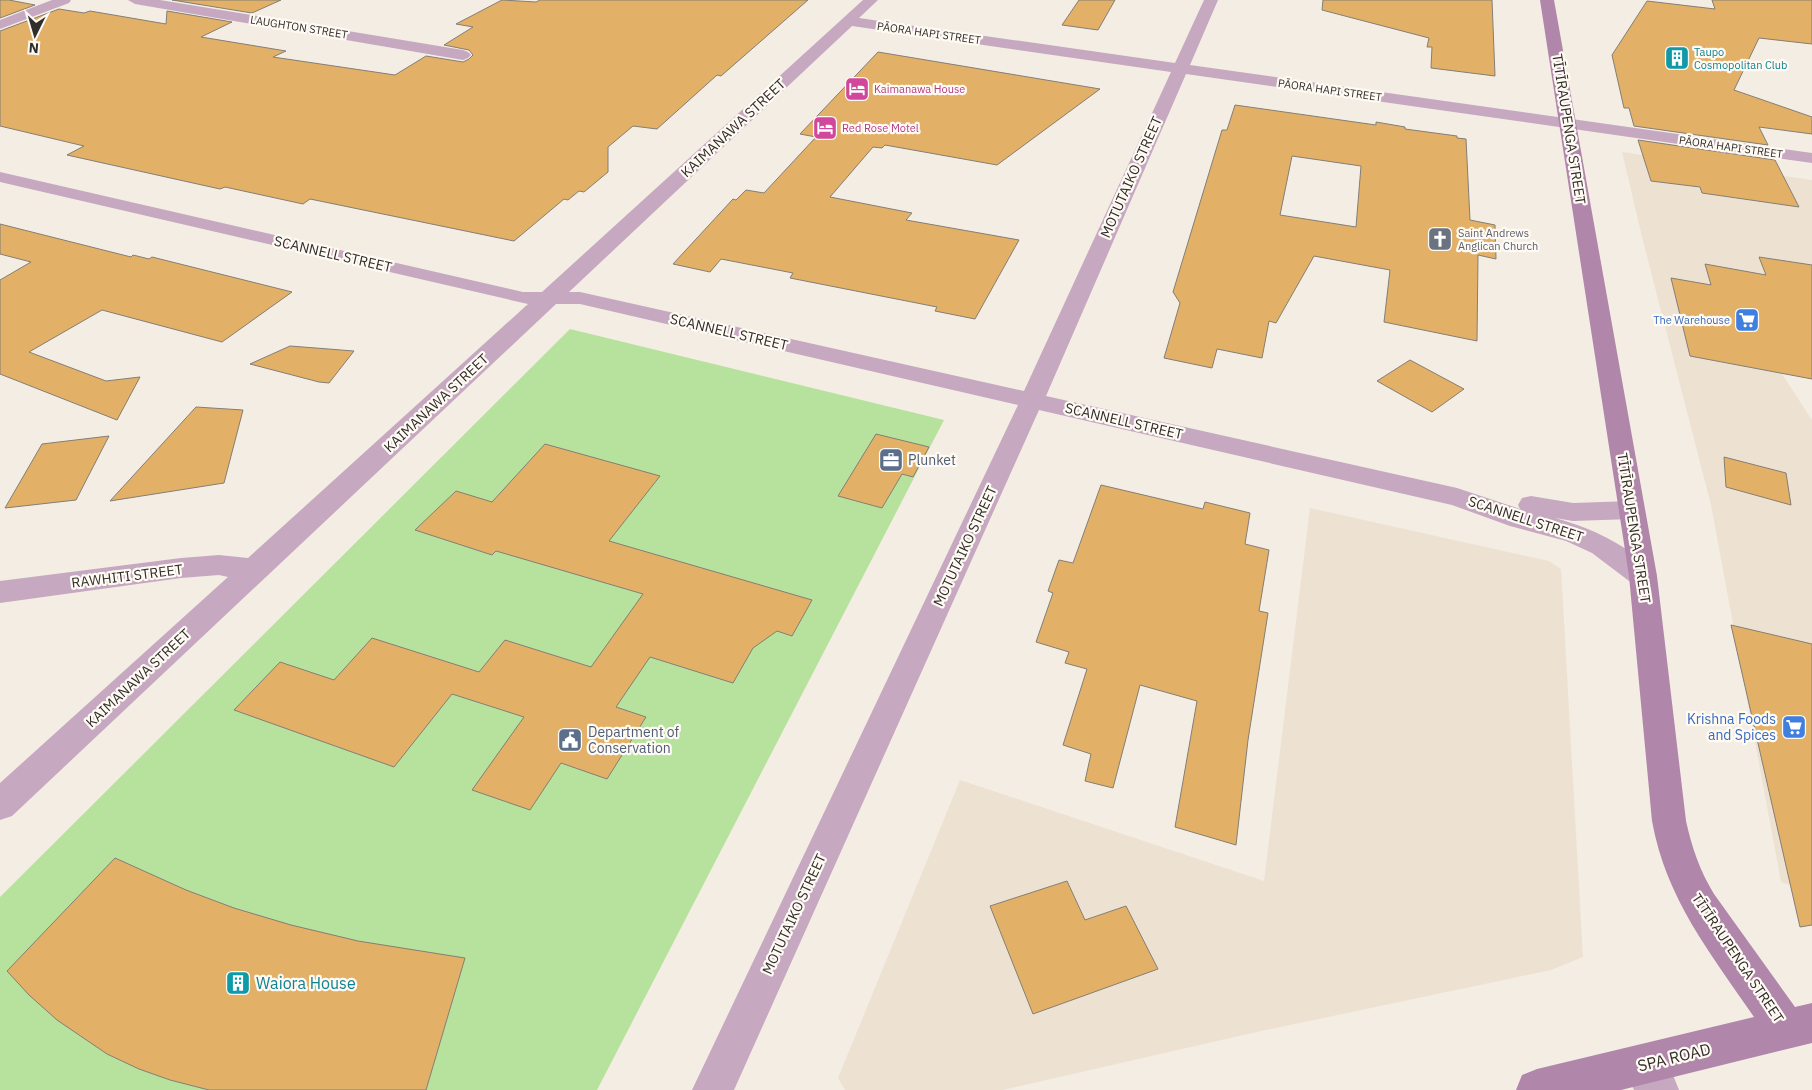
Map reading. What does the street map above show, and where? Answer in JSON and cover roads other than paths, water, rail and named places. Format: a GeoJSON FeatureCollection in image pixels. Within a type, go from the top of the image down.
{"type":"FeatureCollection","features":[{"type":"Feature","properties":{"kind":"main road","name":"TĪTĪRAUPENGA STREET"},"geometry":{"type":"LineString","coordinates":[[1547,0],[1643,576],[1663,769],[1673,842],[1690,888],[1702,907],[1799,1026]]}},
{"type":"Feature","properties":{"kind":"main road","name":"SPA ROAD"},"geometry":{"type":"LineString","coordinates":[[1537,1090],[1650,1078],[1799,1026]]}},
{"type":"Feature","properties":{"kind":"street"},"geometry":{"type":"LineString","coordinates":[[0,25],[64,0]]}},
{"type":"Feature","properties":{"kind":"street","name":"LAUGHTON STREET"},"geometry":{"type":"LineString","coordinates":[[135,0],[463,54]]}},
{"type":"Feature","properties":{"kind":"street","name":"KAIMANAWA STREET"},"geometry":{"type":"LineString","coordinates":[[0,805],[872,0]]}},
{"type":"Feature","properties":{"kind":"street","name":"MOTUTAIKO STREET"},"geometry":{"type":"LineString","coordinates":[[713,1090],[1032,400],[1210,0]]}},
{"type":"Feature","properties":{"kind":"street","name":"PĀORA HAPI STREET"},"geometry":{"type":"LineString","coordinates":[[848,21],[1812,158]]}},
{"type":"Feature","properties":{"kind":"street","name":"SCANNELL STREET"},"geometry":{"type":"LineString","coordinates":[[0,177],[523,298],[580,298],[1457,497],[1519,519],[1574,533],[1602,546],[1643,576]]}},
{"type":"Feature","properties":{"kind":"street","name":"SCANNELL STREET"},"geometry":{"type":"LineString","coordinates":[[1457,497],[1516,502],[1547,509],[1573,512],[1632,510]]}},
{"type":"Feature","properties":{"kind":"street","name":"RAWHITI STREET"},"geometry":{"type":"LineString","coordinates":[[0,592],[219,565],[255,570]]}},
{"type":"Feature","properties":{"kind":"place","name":"Taupo Cosmopolitan Club"},"geometry":{"type":"Point","coordinates":[1677,58]}},
{"type":"Feature","properties":{"kind":"place","name":"Kaimanawa House"},"geometry":{"type":"Point","coordinates":[857,89]}},
{"type":"Feature","properties":{"kind":"place","name":"Red Rose Motel"},"geometry":{"type":"Point","coordinates":[825,128]}},
{"type":"Feature","properties":{"kind":"place","name":"Saint Andrews Anglican Church"},"geometry":{"type":"Point","coordinates":[1440,239]}},
{"type":"Feature","properties":{"kind":"place","name":"The Warehouse"},"geometry":{"type":"Point","coordinates":[1747,320]}},
{"type":"Feature","properties":{"kind":"place","name":"Plunket"},"geometry":{"type":"Point","coordinates":[891,460]}},
{"type":"Feature","properties":{"kind":"place","name":"Krishna Foods and Spices"},"geometry":{"type":"Point","coordinates":[1794,727]}},
{"type":"Feature","properties":{"kind":"place","name":"Department of Conservation"},"geometry":{"type":"Point","coordinates":[570,740]}},
{"type":"Feature","properties":{"kind":"place","name":"Waiora House"},"geometry":{"type":"Point","coordinates":[238,983]}}]}
